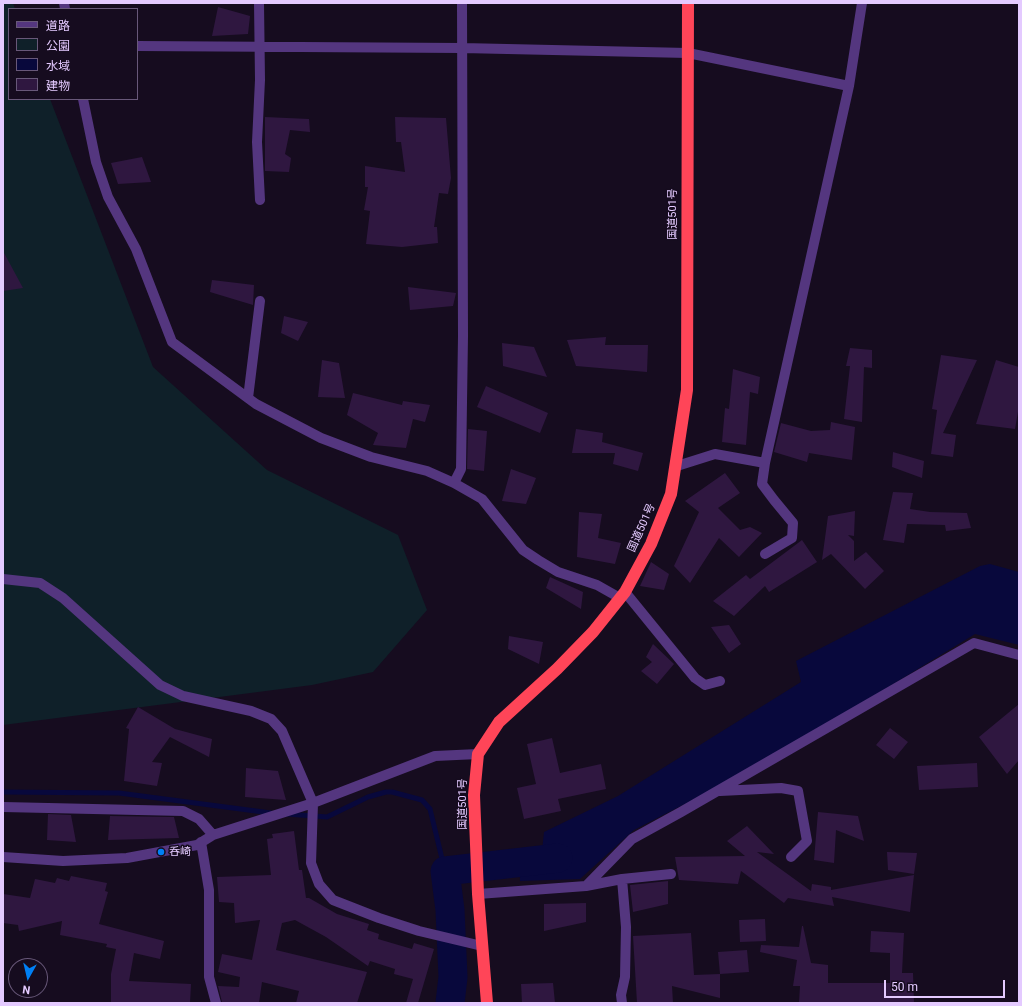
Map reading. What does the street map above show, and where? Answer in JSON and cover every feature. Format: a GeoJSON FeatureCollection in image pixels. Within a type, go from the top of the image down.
{"type":"FeatureCollection","features":[{"type":"Feature","properties":{"kind":"highway","name":"国道501号"},"geometry":{"type":"LineString","coordinates":[[487,1003],[478,894],[474,795],[478,754],[499,722],[573,654],[594,632],[623,595],[654,537],[671,494],[677,466],[687,390],[686,189],[688,3]]}},
{"type":"Feature","properties":{"kind":"street"},"geometry":{"type":"LineString","coordinates":[[259,3],[260,46],[257,142],[260,200]]}},
{"type":"Feature","properties":{"kind":"street"},"geometry":{"type":"LineString","coordinates":[[454,483],[461,469],[463,336],[462,3]]}},
{"type":"Feature","properties":{"kind":"street"},"geometry":{"type":"LineString","coordinates":[[765,554],[792,538],[793,523],[762,484],[765,463],[849,86],[862,3]]}},
{"type":"Feature","properties":{"kind":"street"},"geometry":{"type":"LineString","coordinates":[[138,46],[462,48],[688,53],[849,86]]}},
{"type":"Feature","properties":{"kind":"street"},"geometry":{"type":"LineString","coordinates":[[83,100],[96,162],[108,197],[136,249],[172,342],[248,398],[321,438],[371,457],[427,471],[454,483],[482,499],[523,550],[558,572],[596,584],[623,595],[695,678],[705,685],[720,681]]}},
{"type":"Feature","properties":{"kind":"street"},"geometry":{"type":"LineString","coordinates":[[248,398],[260,301]]}},
{"type":"Feature","properties":{"kind":"street"},"geometry":{"type":"LineString","coordinates":[[677,466],[715,454],[765,463]]}},
{"type":"Feature","properties":{"kind":"street"},"geometry":{"type":"LineString","coordinates":[[3,579],[40,583],[63,598],[160,685],[182,696],[251,711],[271,719],[282,731],[313,804],[311,863],[319,884],[334,900],[379,918],[440,936],[482,946]]}},
{"type":"Feature","properties":{"kind":"street"},"geometry":{"type":"LineString","coordinates":[[586,886],[632,839],[974,643],[1019,655]]}},
{"type":"Feature","properties":{"kind":"street"},"geometry":{"type":"LineString","coordinates":[[3,857],[63,861],[127,858],[197,845],[213,835],[299,807],[313,804],[435,756],[478,754]]}},
{"type":"Feature","properties":{"kind":"street"},"geometry":{"type":"LineString","coordinates":[[718,791],[781,788],[798,791],[807,841],[791,857]]}},
{"type":"Feature","properties":{"kind":"street"},"geometry":{"type":"LineString","coordinates":[[3,807],[183,811],[199,819],[213,835]]}},
{"type":"Feature","properties":{"kind":"street"},"geometry":{"type":"LineString","coordinates":[[201,842],[209,890],[209,978],[216,1003]]}},
{"type":"Feature","properties":{"kind":"street"},"geometry":{"type":"LineString","coordinates":[[478,894],[586,886],[622,879],[671,874]]}},
{"type":"Feature","properties":{"kind":"street"},"geometry":{"type":"LineString","coordinates":[[622,879],[626,927],[625,977],[621,995],[622,1003]]}},
{"type":"Feature","properties":{"kind":"green space"},"geometry":{"type":"Polygon","coordinates":[[[3,3],[13,3],[15,8],[8,8],[8,100],[50,100],[153,367],[267,470],[398,535],[427,610],[373,672],[312,685],[3,725],[3,3]]]}},
{"type":"Feature","properties":{"kind":"water"},"geometry":{"type":"Polygon","coordinates":[[[990,564],[1019,572],[1019,645],[975,634],[761,765],[634,830],[580,879],[520,881],[519,853],[542,851],[544,832],[618,796],[801,682],[796,661],[980,566],[990,564]]]}},
{"type":"Feature","properties":{"kind":"building"},"geometry":{"type":"Polygon","coordinates":[[[218,7],[250,16],[248,34],[212,36],[218,7]]]}},
{"type":"Feature","properties":{"kind":"building"},"geometry":{"type":"Polygon","coordinates":[[[265,117],[309,119],[310,132],[290,130],[285,154],[291,158],[289,172],[265,171],[265,117]]]}},
{"type":"Feature","properties":{"kind":"building"},"geometry":{"type":"Polygon","coordinates":[[[395,117],[446,118],[451,178],[448,194],[439,193],[434,227],[437,227],[438,243],[402,247],[366,244],[370,211],[364,210],[368,187],[365,187],[365,166],[405,172],[401,142],[396,142],[395,117]]]}},
{"type":"Feature","properties":{"kind":"building"},"geometry":{"type":"Polygon","coordinates":[[[142,157],[151,182],[118,184],[111,163],[142,157]]]}},
{"type":"Feature","properties":{"kind":"building"},"geometry":{"type":"Polygon","coordinates":[[[3,251],[23,288],[3,291],[3,251]]]}},
{"type":"Feature","properties":{"kind":"building"},"geometry":{"type":"Polygon","coordinates":[[[212,280],[254,285],[253,305],[210,292],[212,280]]]}},
{"type":"Feature","properties":{"kind":"building"},"geometry":{"type":"Polygon","coordinates":[[[408,287],[456,293],[453,306],[410,310],[408,287]]]}},
{"type":"Feature","properties":{"kind":"building"},"geometry":{"type":"Polygon","coordinates":[[[284,316],[308,322],[298,341],[281,333],[284,316]]]}},
{"type":"Feature","properties":{"kind":"building"},"geometry":{"type":"Polygon","coordinates":[[[606,337],[605,345],[648,345],[647,372],[576,366],[567,340],[606,337]]]}},
{"type":"Feature","properties":{"kind":"building"},"geometry":{"type":"Polygon","coordinates":[[[502,343],[534,347],[547,377],[503,366],[502,343]]]}},
{"type":"Feature","properties":{"kind":"building"},"geometry":{"type":"Polygon","coordinates":[[[850,348],[872,350],[872,368],[864,367],[862,422],[844,419],[850,366],[846,366],[850,348]]]}},
{"type":"Feature","properties":{"kind":"building"},"geometry":{"type":"Polygon","coordinates":[[[941,355],[977,360],[943,433],[956,435],[953,457],[931,454],[937,410],[932,409],[941,355]]]}},
{"type":"Feature","properties":{"kind":"building"},"geometry":{"type":"Polygon","coordinates":[[[322,360],[339,363],[345,398],[318,397],[322,360]]]}},
{"type":"Feature","properties":{"kind":"building"},"geometry":{"type":"Polygon","coordinates":[[[996,360],[1019,367],[1019,406],[1015,429],[976,424],[996,360]]]}},
{"type":"Feature","properties":{"kind":"building"},"geometry":{"type":"Polygon","coordinates":[[[733,369],[760,377],[758,394],[750,392],[746,445],[722,442],[725,408],[729,409],[733,369]]]}},
{"type":"Feature","properties":{"kind":"building"},"geometry":{"type":"Polygon","coordinates":[[[486,386],[548,413],[540,433],[477,407],[486,386]]]}},
{"type":"Feature","properties":{"kind":"building"},"geometry":{"type":"Polygon","coordinates":[[[353,393],[402,405],[403,401],[430,405],[425,422],[413,419],[406,448],[373,445],[378,433],[347,415],[353,393]]]}},
{"type":"Feature","properties":{"kind":"building"},"geometry":{"type":"Polygon","coordinates":[[[831,422],[855,427],[852,460],[809,453],[807,462],[774,452],[781,423],[811,431],[830,430],[831,422]]]}},
{"type":"Feature","properties":{"kind":"building"},"geometry":{"type":"Polygon","coordinates":[[[468,429],[487,431],[484,471],[467,469],[468,429]]]}},
{"type":"Feature","properties":{"kind":"building"},"geometry":{"type":"Polygon","coordinates":[[[576,429],[603,433],[602,442],[643,453],[638,471],[613,464],[615,453],[572,453],[576,429]]]}},
{"type":"Feature","properties":{"kind":"building"},"geometry":{"type":"Polygon","coordinates":[[[893,452],[924,461],[922,478],[892,467],[893,452]]]}},
{"type":"Feature","properties":{"kind":"building"},"geometry":{"type":"Polygon","coordinates":[[[511,469],[536,478],[526,504],[502,501],[511,469]]]}},
{"type":"Feature","properties":{"kind":"building"},"geometry":{"type":"Polygon","coordinates":[[[725,473],[740,493],[718,508],[740,530],[750,527],[762,533],[739,557],[719,538],[690,583],[674,566],[699,512],[685,501],[725,473]]]}},
{"type":"Feature","properties":{"kind":"building"},"geometry":{"type":"Polygon","coordinates":[[[893,492],[913,493],[910,509],[930,512],[967,513],[971,528],[946,531],[945,525],[907,524],[904,543],[883,540],[893,492]]]}},
{"type":"Feature","properties":{"kind":"building"},"geometry":{"type":"Polygon","coordinates":[[[855,511],[854,536],[848,535],[854,541],[854,561],[866,552],[884,571],[865,589],[831,554],[822,560],[828,516],[855,511]]]}},
{"type":"Feature","properties":{"kind":"building"},"geometry":{"type":"Polygon","coordinates":[[[579,512],[602,514],[598,538],[621,543],[615,564],[577,557],[579,512]]]}},
{"type":"Feature","properties":{"kind":"building"},"geometry":{"type":"Polygon","coordinates":[[[802,540],[817,562],[769,592],[765,586],[734,616],[713,601],[746,575],[750,579],[802,540]]]}},
{"type":"Feature","properties":{"kind":"building"},"geometry":{"type":"Polygon","coordinates":[[[651,562],[669,574],[664,590],[640,586],[651,562]]]}},
{"type":"Feature","properties":{"kind":"building"},"geometry":{"type":"Polygon","coordinates":[[[550,577],[583,592],[581,609],[546,588],[550,577]]]}},
{"type":"Feature","properties":{"kind":"building"},"geometry":{"type":"Polygon","coordinates":[[[729,625],[741,644],[729,653],[711,627],[729,625]]]}},
{"type":"Feature","properties":{"kind":"building"},"geometry":{"type":"Polygon","coordinates":[[[509,636],[543,642],[539,664],[508,649],[509,636]]]}},
{"type":"Feature","properties":{"kind":"building"},"geometry":{"type":"Polygon","coordinates":[[[653,644],[674,664],[657,684],[641,671],[652,662],[646,657],[653,644]]]}},
{"type":"Feature","properties":{"kind":"building"},"geometry":{"type":"Polygon","coordinates":[[[1019,704],[1019,760],[1007,774],[979,737],[1019,704]]]}},
{"type":"Feature","properties":{"kind":"building"},"geometry":{"type":"Polygon","coordinates":[[[138,707],[175,729],[212,739],[209,757],[170,737],[152,762],[162,763],[157,786],[124,781],[129,729],[126,728],[138,707]]]}},
{"type":"Feature","properties":{"kind":"building"},"geometry":{"type":"Polygon","coordinates":[[[890,728],[908,742],[894,759],[876,745],[890,728]]]}},
{"type":"Feature","properties":{"kind":"building"},"geometry":{"type":"Polygon","coordinates":[[[552,738],[560,773],[601,764],[606,789],[558,799],[561,811],[524,819],[517,788],[536,784],[527,744],[552,738]]]}},
{"type":"Feature","properties":{"kind":"building"},"geometry":{"type":"Polygon","coordinates":[[[977,763],[978,787],[919,790],[917,766],[977,763]]]}},
{"type":"Feature","properties":{"kind":"building"},"geometry":{"type":"Polygon","coordinates":[[[246,768],[278,771],[286,800],[245,797],[246,768]]]}},
{"type":"Feature","properties":{"kind":"building"},"geometry":{"type":"Polygon","coordinates":[[[818,812],[858,816],[864,841],[836,830],[834,863],[814,860],[818,812]]]}},
{"type":"Feature","properties":{"kind":"building"},"geometry":{"type":"Polygon","coordinates":[[[48,814],[71,815],[76,842],[47,840],[48,814]]]}},
{"type":"Feature","properties":{"kind":"building"},"geometry":{"type":"Polygon","coordinates":[[[110,816],[174,817],[179,838],[108,840],[110,816]]]}},
{"type":"Feature","properties":{"kind":"building"},"geometry":{"type":"Polygon","coordinates":[[[747,826],[774,854],[757,852],[811,891],[812,884],[831,887],[831,890],[914,875],[910,912],[832,897],[834,906],[788,898],[784,903],[741,871],[738,884],[679,880],[675,857],[745,856],[727,841],[747,826]]]}},
{"type":"Feature","properties":{"kind":"building"},"geometry":{"type":"Polygon","coordinates":[[[294,831],[299,870],[302,870],[306,898],[309,898],[337,914],[369,924],[367,930],[379,934],[378,939],[412,949],[414,943],[434,949],[418,1003],[406,1003],[413,979],[394,974],[395,969],[370,961],[368,966],[326,937],[295,920],[282,923],[276,950],[367,972],[357,1003],[296,1003],[299,991],[262,982],[259,1003],[222,1002],[218,986],[239,987],[240,977],[218,972],[222,954],[252,960],[260,920],[235,923],[234,903],[219,902],[217,877],[271,875],[267,839],[273,838],[272,834],[294,831]]]}},
{"type":"Feature","properties":{"kind":"building"},"geometry":{"type":"Polygon","coordinates":[[[887,852],[917,853],[914,874],[888,870],[887,852]]]}},
{"type":"Feature","properties":{"kind":"building"},"geometry":{"type":"Polygon","coordinates":[[[71,876],[107,883],[105,891],[108,892],[99,924],[164,941],[160,959],[134,953],[129,981],[191,984],[190,1003],[111,1003],[111,974],[116,949],[106,947],[107,944],[60,935],[62,921],[19,931],[18,925],[3,923],[3,894],[30,898],[35,879],[55,883],[57,878],[69,881],[71,876]]]}},
{"type":"Feature","properties":{"kind":"building"},"geometry":{"type":"Polygon","coordinates":[[[668,881],[668,904],[633,912],[630,885],[668,881]]]}},
{"type":"Feature","properties":{"kind":"building"},"geometry":{"type":"Polygon","coordinates":[[[586,903],[586,922],[544,931],[544,904],[586,903]]]}},
{"type":"Feature","properties":{"kind":"building"},"geometry":{"type":"Polygon","coordinates":[[[765,919],[766,941],[740,942],[739,920],[765,919]]]}},
{"type":"Feature","properties":{"kind":"building"},"geometry":{"type":"Polygon","coordinates":[[[802,926],[811,963],[828,965],[828,983],[890,983],[890,953],[870,952],[871,931],[904,933],[902,973],[913,973],[914,1003],[799,1003],[800,986],[793,986],[797,960],[760,952],[761,945],[799,947],[802,926]]]}},
{"type":"Feature","properties":{"kind":"building"},"geometry":{"type":"Polygon","coordinates":[[[691,933],[694,975],[720,974],[720,998],[672,986],[673,1003],[637,1003],[633,936],[691,933]]]}},
{"type":"Feature","properties":{"kind":"building"},"geometry":{"type":"Polygon","coordinates":[[[747,950],[749,972],[720,974],[718,952],[747,950]]]}},
{"type":"Feature","properties":{"kind":"building"},"geometry":{"type":"Polygon","coordinates":[[[553,983],[555,1003],[522,1003],[521,984],[553,983]]]}},
{"type":"Feature","properties":{"kind":"waterway"},"geometry":{"type":"LineString","coordinates":[[3,792],[119,793],[271,813]]}},
{"type":"Feature","properties":{"kind":"waterway"},"geometry":{"type":"LineString","coordinates":[[287,814],[327,817],[368,797],[386,792],[392,792],[422,800],[430,809],[445,871]]}},
{"type":"Feature","properties":{"kind":"waterway"},"geometry":{"type":"LineString","coordinates":[[450,1003],[453,977],[450,910],[445,871],[558,858]]}},
{"type":"Feature","properties":{"kind":"place","name":"呑崎"},"geometry":{"type":"Point","coordinates":[161,852]}}]}
